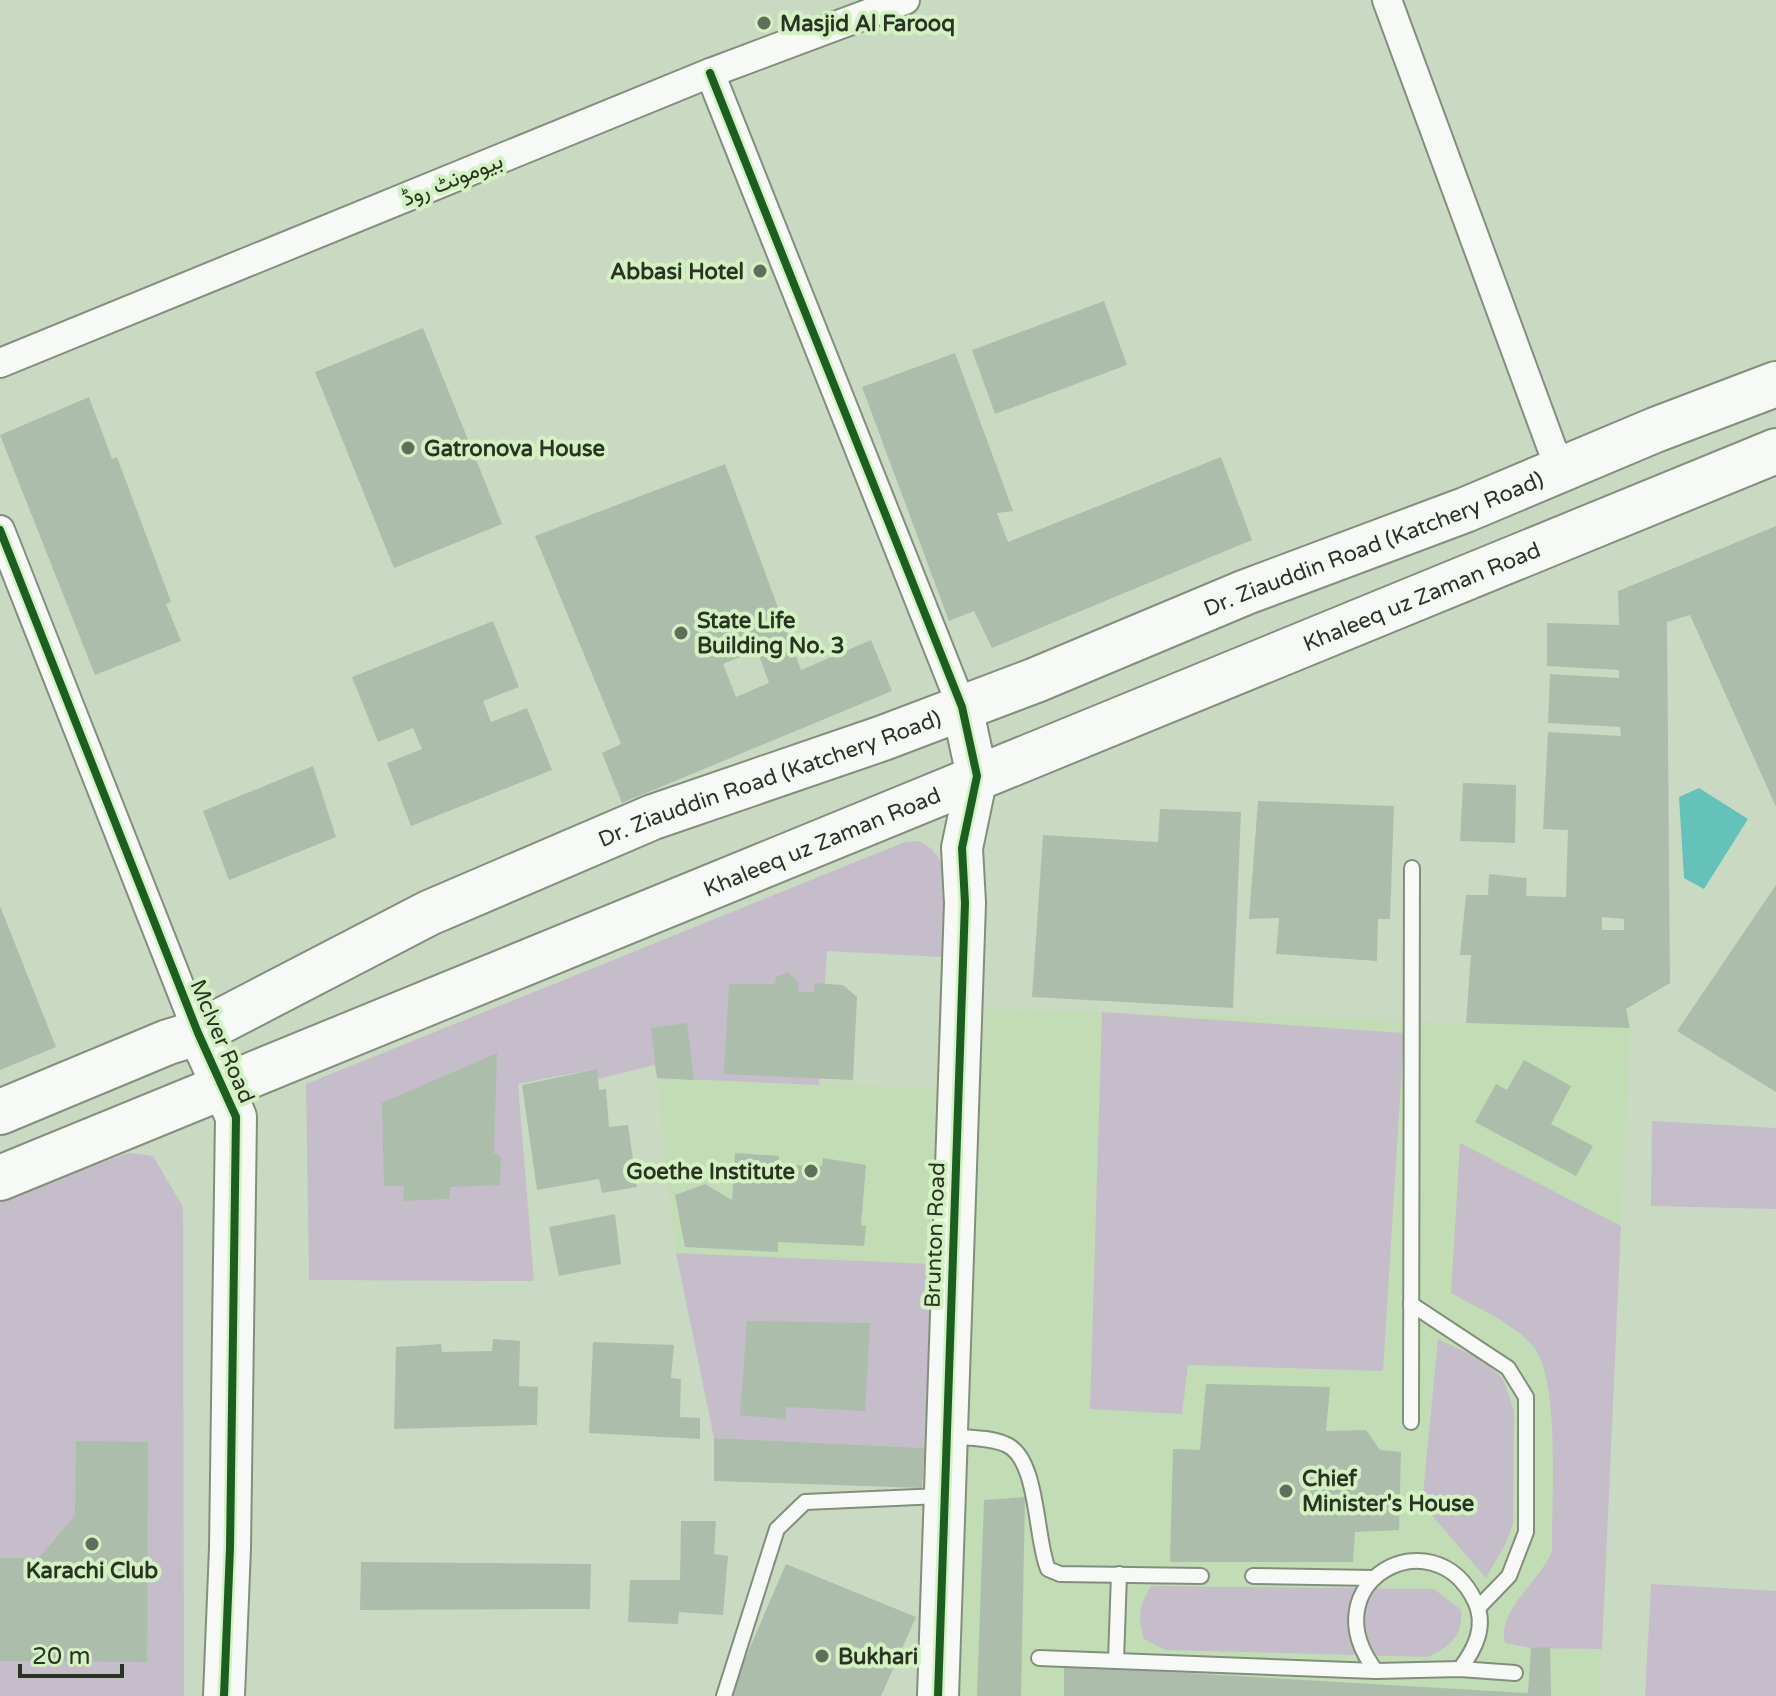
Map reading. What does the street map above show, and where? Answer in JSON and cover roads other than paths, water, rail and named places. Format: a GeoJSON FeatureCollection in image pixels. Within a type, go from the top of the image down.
{"type":"FeatureCollection","features":[{"type":"Feature","properties":{"kind":"main road","name":"Dr. Ziauddin Road (Katchery Road)"},"geometry":{"type":"LineString","coordinates":[[0,1112],[168,1042],[198,1033],[429,913],[653,817],[962,707],[1776,384]]}},
{"type":"Feature","properties":{"kind":"main road","name":"Khaleeq uz Zaman Road"},"geometry":{"type":"LineString","coordinates":[[0,1178],[224,1089],[977,776],[1185,696],[1386,610],[1776,451]]}},
{"type":"Feature","properties":{"kind":"street","name":"بیومونٹ روڈ"},"geometry":{"type":"LineString","coordinates":[[0,363],[710,73],[905,0]]}},
{"type":"Feature","properties":{"kind":"street"},"geometry":{"type":"LineString","coordinates":[[1387,0],[1560,470]]}},
{"type":"Feature","properties":{"kind":"street"},"geometry":{"type":"LineString","coordinates":[[710,73],[962,707],[977,776]]}},
{"type":"Feature","properties":{"kind":"street","name":"Mclver Road"},"geometry":{"type":"LineString","coordinates":[[0,530],[198,1033],[236,1117],[230,1548],[224,1696]]}},
{"type":"Feature","properties":{"kind":"street","name":"Brunton Road"},"geometry":{"type":"LineString","coordinates":[[938,1696],[965,903],[962,848],[977,776]]}},
{"type":"Feature","properties":{"kind":"lane"},"geometry":{"type":"LineString","coordinates":[[1411,1422],[1412,868]]}},
{"type":"Feature","properties":{"kind":"lane"},"geometry":{"type":"LineString","coordinates":[[1411,1304],[1508,1368],[1526,1397],[1526,1532],[1509,1576],[1478,1608]]}},
{"type":"Feature","properties":{"kind":"lane"},"geometry":{"type":"LineString","coordinates":[[945,1435],[1003,1443],[1020,1457],[1031,1486],[1048,1569],[1060,1574],[1201,1576]]}},
{"type":"Feature","properties":{"kind":"lane"},"geometry":{"type":"LineString","coordinates":[[724,1696],[777,1529],[790,1513],[805,1502],[945,1496]]}},
{"type":"Feature","properties":{"kind":"lane"},"geometry":{"type":"LineString","coordinates":[[1376,1671],[1360,1651],[1354,1625],[1359,1599],[1374,1578],[1396,1563],[1423,1560],[1447,1568],[1467,1585],[1478,1608],[1477,1641],[1460,1669]]}},
{"type":"Feature","properties":{"kind":"lane"},"geometry":{"type":"LineString","coordinates":[[1116,1661],[1119,1574]]}},
{"type":"Feature","properties":{"kind":"lane"},"geometry":{"type":"LineString","coordinates":[[1253,1576],[1374,1578]]}},
{"type":"Feature","properties":{"kind":"lane"},"geometry":{"type":"LineString","coordinates":[[1039,1658],[1515,1673]]}},
{"type":"Feature","properties":{"kind":"water"},"geometry":{"type":"Polygon","coordinates":[[[1699,788],[1748,819],[1704,889],[1684,878],[1679,797],[1699,788]]]}},
{"type":"Feature","properties":{"kind":"place","name":"Masjid Al Farooq"},"geometry":{"type":"Point","coordinates":[764,23]}},
{"type":"Feature","properties":{"kind":"place","name":"Abbasi Hotel"},"geometry":{"type":"Point","coordinates":[760,271]}},
{"type":"Feature","properties":{"kind":"place","name":"Gatronova House"},"geometry":{"type":"Point","coordinates":[408,448]}},
{"type":"Feature","properties":{"kind":"place","name":"State Life Building No. 3"},"geometry":{"type":"Point","coordinates":[681,633]}},
{"type":"Feature","properties":{"kind":"place","name":"Goethe Institute"},"geometry":{"type":"Point","coordinates":[811,1171]}},
{"type":"Feature","properties":{"kind":"place","name":"Chief Minister's House"},"geometry":{"type":"Point","coordinates":[1286,1491]}},
{"type":"Feature","properties":{"kind":"place","name":"Karachi Club"},"geometry":{"type":"Point","coordinates":[92,1544]}},
{"type":"Feature","properties":{"kind":"place","name":"Bukhari"},"geometry":{"type":"Point","coordinates":[822,1656]}}]}
